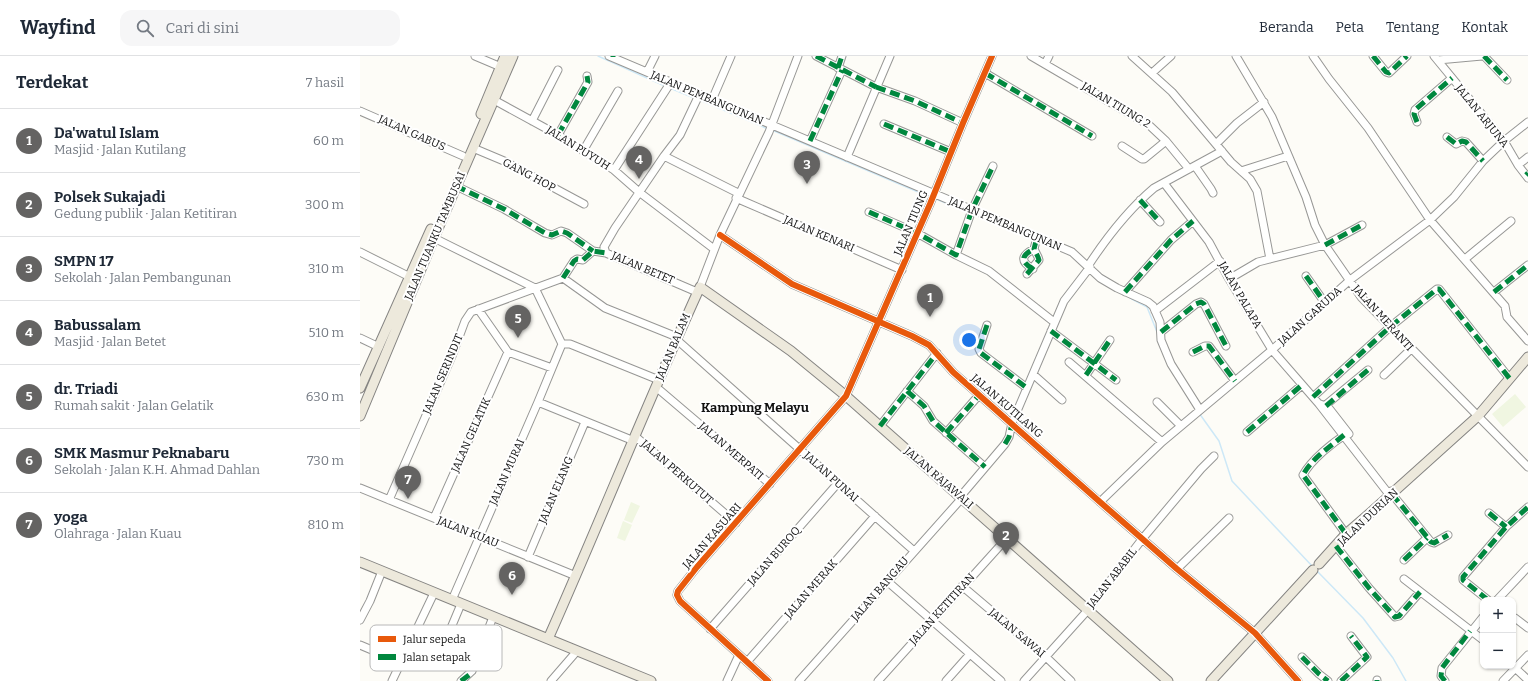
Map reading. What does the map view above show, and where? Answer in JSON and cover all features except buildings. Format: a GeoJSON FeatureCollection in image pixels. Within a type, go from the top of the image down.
{"type":"FeatureCollection","features":[{"type":"Feature","properties":{"kind":"main road","name":"JALAN TUANKU TAMBUSAI"},"geometry":{"type":"LineString","coordinates":[[360,388],[463,156],[505,56]]}},
{"type":"Feature","properties":{"kind":"main road","name":"JALAN TUANKU TAMBUSAI"},"geometry":{"type":"LineString","coordinates":[[360,413],[513,56]]}},
{"type":"Feature","properties":{"kind":"main road","name":"JALAN BALAM"},"geometry":{"type":"LineString","coordinates":[[548,639],[698,289]]}},
{"type":"Feature","properties":{"kind":"main road","name":"JALAN RAJAWALI"},"geometry":{"type":"LineString","coordinates":[[698,289],[791,351],[846,396],[1168,681]]}},
{"type":"Feature","properties":{"kind":"main road","name":"JALAN DURIAN"},"geometry":{"type":"LineString","coordinates":[[1211,681],[1346,534],[1478,416],[1528,357]]}},
{"type":"Feature","properties":{"kind":"main road"},"geometry":{"type":"LineString","coordinates":[[360,562],[577,651],[639,679],[651,681]]}},
{"type":"Feature","properties":{"kind":"street"},"geometry":{"type":"LineString","coordinates":[[475,56],[501,67]]}},
{"type":"Feature","properties":{"kind":"street","name":"JALAN PEMBANGUNAN"},"geometry":{"type":"LineString","coordinates":[[612,56],[647,72],[669,85],[712,100],[770,128],[810,141],[847,156],[1035,242],[1069,250],[1100,278],[1125,292],[1148,302],[1155,311]]}},
{"type":"Feature","properties":{"kind":"street"},"geometry":{"type":"LineString","coordinates":[[647,72],[655,56]]}},
{"type":"Feature","properties":{"kind":"street"},"geometry":{"type":"LineString","coordinates":[[712,100],[731,56]]}},
{"type":"Feature","properties":{"kind":"street","name":"JALAN BALAM"},"geometry":{"type":"LineString","coordinates":[[698,289],[737,196],[770,128],[798,56]]}},
{"type":"Feature","properties":{"kind":"street"},"geometry":{"type":"LineString","coordinates":[[816,56],[876,87],[915,101],[962,123]]}},
{"type":"Feature","properties":{"kind":"street"},"geometry":{"type":"LineString","coordinates":[[810,141],[840,69],[842,56]]}},
{"type":"Feature","properties":{"kind":"street"},"geometry":{"type":"LineString","coordinates":[[847,156],[890,56]]}},
{"type":"Feature","properties":{"kind":"street","name":"JALAN TIUNG"},"geometry":{"type":"LineString","coordinates":[[846,396],[902,270],[934,195],[962,123],[992,56]]}},
{"type":"Feature","properties":{"kind":"street","name":"JALAN TIUNG 2"},"geometry":{"type":"LineString","coordinates":[[1031,56],[1149,125],[1192,167],[1213,193]]}},
{"type":"Feature","properties":{"kind":"street"},"geometry":{"type":"LineString","coordinates":[[1045,64],[1049,56]]}},
{"type":"Feature","properties":{"kind":"street"},"geometry":{"type":"LineString","coordinates":[[1132,56],[1172,92],[1231,162],[1250,179],[1257,191],[1270,259]]}},
{"type":"Feature","properties":{"kind":"street"},"geometry":{"type":"LineString","coordinates":[[1152,73],[1171,56]]}},
{"type":"Feature","properties":{"kind":"street","name":"JALAN MERANTI"},"geometry":{"type":"LineString","coordinates":[[1236,56],[1272,116],[1306,197],[1315,225],[1325,245],[1361,297],[1528,467]]}},
{"type":"Feature","properties":{"kind":"street"},"geometry":{"type":"LineString","coordinates":[[1313,56],[1329,80],[1368,128],[1430,220],[1494,292],[1505,306],[1507,317],[1528,341]]}},
{"type":"Feature","properties":{"kind":"street"},"geometry":{"type":"LineString","coordinates":[[1373,56],[1386,72],[1389,73],[1407,56]]}},
{"type":"Feature","properties":{"kind":"street"},"geometry":{"type":"LineString","coordinates":[[1436,58],[1483,56],[1507,80]]}},
{"type":"Feature","properties":{"kind":"street","name":"JALAN ARJUNA"},"geometry":{"type":"LineString","coordinates":[[1436,58],[1504,141],[1518,165],[1527,175]]}},
{"type":"Feature","properties":{"kind":"street"},"geometry":{"type":"LineString","coordinates":[[532,121],[558,70]]}},
{"type":"Feature","properties":{"kind":"street"},"geometry":{"type":"LineString","coordinates":[[985,72],[1092,136]]}},
{"type":"Feature","properties":{"kind":"street"},"geometry":{"type":"LineString","coordinates":[[558,135],[588,82],[588,76]]}},
{"type":"Feature","properties":{"kind":"street"},"geometry":{"type":"LineString","coordinates":[[1417,122],[1414,114],[1415,110],[1452,78]]}},
{"type":"Feature","properties":{"kind":"street"},"geometry":{"type":"LineString","coordinates":[[614,170],[669,85]]}},
{"type":"Feature","properties":{"kind":"street"},"geometry":{"type":"LineString","coordinates":[[583,151],[618,91]]}},
{"type":"Feature","properties":{"kind":"street","name":"JALAN BETET"},"geometry":{"type":"LineString","coordinates":[[698,289],[606,253],[604,247],[639,192],[680,134],[699,95]]}},
{"type":"Feature","properties":{"kind":"street","name":"JALAN PUYUH"},"geometry":{"type":"LineString","coordinates":[[494,100],[558,135],[614,170],[639,192],[714,249]]}},
{"type":"Feature","properties":{"kind":"street"},"geometry":{"type":"LineString","coordinates":[[1216,144],[1237,123],[1264,102]]}},
{"type":"Feature","properties":{"kind":"street","name":"JALAN GABUS"},"geometry":{"type":"LineString","coordinates":[[360,111],[463,156]]}},
{"type":"Feature","properties":{"kind":"street","name":"JALAN GARUDA"},"geometry":{"type":"LineString","coordinates":[[1100,502],[1162,442],[1235,382],[1350,280],[1430,220],[1454,197],[1483,161],[1504,141],[1528,122]]}},
{"type":"Feature","properties":{"kind":"street"},"geometry":{"type":"LineString","coordinates":[[884,124],[951,152]]}},
{"type":"Feature","properties":{"kind":"street"},"geometry":{"type":"LineString","coordinates":[[1447,137],[1454,144],[1463,141],[1466,142],[1483,161]]}},
{"type":"Feature","properties":{"kind":"street"},"geometry":{"type":"LineString","coordinates":[[1122,146],[1142,160],[1166,141]]}},
{"type":"Feature","properties":{"kind":"street","name":"GANG HOP"},"geometry":{"type":"LineString","coordinates":[[473,148],[504,161],[584,204]]}},
{"type":"Feature","properties":{"kind":"street","name":"JALAN BANGAU"},"geometry":{"type":"LineString","coordinates":[[799,681],[961,497],[1009,437],[1012,423],[1034,375],[1054,322],[1064,301],[1084,276],[1103,244],[1124,217],[1154,188],[1222,151]]}},
{"type":"Feature","properties":{"kind":"street","name":"JALAN KENARI"},"geometry":{"type":"LineString","coordinates":[[664,156],[737,196],[902,270]]}},
{"type":"Feature","properties":{"kind":"street"},"geometry":{"type":"LineString","coordinates":[[1241,171],[1288,156]]}},
{"type":"Feature","properties":{"kind":"street"},"geometry":{"type":"LineString","coordinates":[[1518,165],[1528,157]]}},
{"type":"Feature","properties":{"kind":"street"},"geometry":{"type":"LineString","coordinates":[[971,214],[994,166]]}},
{"type":"Feature","properties":{"kind":"street","name":"JALAN PALAPA"},"geometry":{"type":"LineString","coordinates":[[1164,183],[1210,242],[1229,279],[1272,350],[1346,434],[1388,492],[1392,494],[1427,538]]}},
{"type":"Feature","properties":{"kind":"street"},"geometry":{"type":"LineString","coordinates":[[456,186],[504,209],[545,233],[552,235],[561,231],[593,251],[606,253]]}},
{"type":"Feature","properties":{"kind":"street"},"geometry":{"type":"LineString","coordinates":[[1140,200],[1160,222]]}},
{"type":"Feature","properties":{"kind":"street"},"geometry":{"type":"LineString","coordinates":[[869,212],[917,233],[956,255],[989,271],[1054,322]]}},
{"type":"Feature","properties":{"kind":"street","name":"JALAN PEMBANGUNAN"},"geometry":{"type":"LineString","coordinates":[[956,255],[971,214]]}},
{"type":"Feature","properties":{"kind":"street"},"geometry":{"type":"LineString","coordinates":[[1125,292],[1171,240],[1193,221]]}},
{"type":"Feature","properties":{"kind":"street"},"geometry":{"type":"LineString","coordinates":[[1465,259],[1511,221]]}},
{"type":"Feature","properties":{"kind":"street"},"geometry":{"type":"LineString","coordinates":[[1229,279],[1258,262],[1325,245],[1362,225]]}},
{"type":"Feature","properties":{"kind":"street","name":"JALAN KUTILANG"},"geometry":{"type":"LineString","coordinates":[[720,235],[786,281],[912,336],[929,345],[953,372],[1100,502],[1177,569],[1255,633],[1298,681]]}},
{"type":"Feature","properties":{"kind":"street"},"geometry":{"type":"LineString","coordinates":[[434,238],[535,288],[562,344]]}},
{"type":"Feature","properties":{"kind":"street"},"geometry":{"type":"LineString","coordinates":[[1035,242],[1039,260],[1030,271],[1024,262],[1024,258],[1035,242]]}},
{"type":"Feature","properties":{"kind":"street"},"geometry":{"type":"LineString","coordinates":[[563,278],[574,261],[577,259],[583,260],[593,251]]}},
{"type":"Feature","properties":{"kind":"street"},"geometry":{"type":"LineString","coordinates":[[360,252],[410,277]]}},
{"type":"Feature","properties":{"kind":"street"},"geometry":{"type":"LineString","coordinates":[[1200,410],[1171,364],[1163,344],[1160,322],[1155,311],[1220,260]]}},
{"type":"Feature","properties":{"kind":"street"},"geometry":{"type":"LineString","coordinates":[[1494,292],[1528,265]]}},
{"type":"Feature","properties":{"kind":"street"},"geometry":{"type":"LineString","coordinates":[[1306,276],[1325,303]]}},
{"type":"Feature","properties":{"kind":"street","name":"JALAN SERINDIT"},"geometry":{"type":"LineString","coordinates":[[389,500],[452,356],[465,321],[471,312],[563,278]]}},
{"type":"Feature","properties":{"kind":"street","name":"JALAN PUNAI"},"geometry":{"type":"LineString","coordinates":[[563,278],[605,308],[676,338],[914,551]]}},
{"type":"Feature","properties":{"kind":"street"},"geometry":{"type":"LineString","coordinates":[[1313,397],[1390,327],[1433,292],[1439,289],[1510,379]]}},
{"type":"Feature","properties":{"kind":"street"},"geometry":{"type":"LineString","coordinates":[[1161,332],[1196,304],[1201,302],[1204,304],[1226,346]]}},
{"type":"Feature","properties":{"kind":"street"},"geometry":{"type":"LineString","coordinates":[[478,310],[508,352],[552,368]]}},
{"type":"Feature","properties":{"kind":"street"},"geometry":{"type":"LineString","coordinates":[[987,325],[979,349],[1027,388]]}},
{"type":"Feature","properties":{"kind":"street"},"geometry":{"type":"LineString","coordinates":[[1051,331],[1116,380]]}},
{"type":"Feature","properties":{"kind":"street"},"geometry":{"type":"LineString","coordinates":[[360,338],[379,348]]}},
{"type":"Feature","properties":{"kind":"street"},"geometry":{"type":"LineString","coordinates":[[1086,375],[1110,340]]}},
{"type":"Feature","properties":{"kind":"street","name":"JALAN MURAI"},"geometry":{"type":"LineString","coordinates":[[452,600],[562,344]]}},
{"type":"Feature","properties":{"kind":"street","name":"JALAN MERPATI"},"geometry":{"type":"LineString","coordinates":[[562,344],[570,344],[657,384],[770,484]]}},
{"type":"Feature","properties":{"kind":"street"},"geometry":{"type":"LineString","coordinates":[[1193,352],[1205,346],[1209,346],[1235,382]]}},
{"type":"Feature","properties":{"kind":"street"},"geometry":{"type":"LineString","coordinates":[[1384,375],[1411,349]]}},
{"type":"Feature","properties":{"kind":"street","name":"JALAN GELATIK"},"geometry":{"type":"LineString","coordinates":[[434,518],[508,352]]}},
{"type":"Feature","properties":{"kind":"street"},"geometry":{"type":"LineString","coordinates":[[880,426],[937,353]]}},
{"type":"Feature","properties":{"kind":"street"},"geometry":{"type":"LineString","coordinates":[[1069,362],[1086,375],[1162,442]]}},
{"type":"Feature","properties":{"kind":"street"},"geometry":{"type":"LineString","coordinates":[[1322,406],[1368,370]]}},
{"type":"Feature","properties":{"kind":"street"},"geometry":{"type":"LineString","coordinates":[[1034,375],[1062,400]]}},
{"type":"Feature","properties":{"kind":"street"},"geometry":{"type":"LineString","coordinates":[[1247,432],[1302,385]]}},
{"type":"Feature","properties":{"kind":"street"},"geometry":{"type":"LineString","coordinates":[[907,391],[922,404],[931,419],[985,467]]}},
{"type":"Feature","properties":{"kind":"street"},"geometry":{"type":"LineString","coordinates":[[946,433],[979,395]]}},
{"type":"Feature","properties":{"kind":"street","name":"JALAN KASUARI"},"geometry":{"type":"LineString","coordinates":[[768,681],[680,601],[677,595],[679,589],[846,396]]}},
{"type":"Feature","properties":{"kind":"street","name":"JALAN PERKUTUT"},"geometry":{"type":"LineString","coordinates":[[538,402],[585,422],[635,439],[736,523]]}},
{"type":"Feature","properties":{"kind":"street"},"geometry":{"type":"LineString","coordinates":[[1157,402],[1181,426]]}},
{"type":"Feature","properties":{"kind":"street","name":"JALAN ELANG"},"geometry":{"type":"LineString","coordinates":[[528,557],[585,422]]}},
{"type":"Feature","properties":{"kind":"street"},"geometry":{"type":"LineString","coordinates":[[1346,434],[1314,460],[1303,475],[1346,534]]}},
{"type":"Feature","properties":{"kind":"street","name":"JALAN ABABIL"},"geometry":{"type":"LineString","coordinates":[[1024,681],[1088,611],[1143,538],[1201,469],[1214,456]]}},
{"type":"Feature","properties":{"kind":"street","name":"JALAN BUROQ"},"geometry":{"type":"LineString","coordinates":[[710,629],[838,483]]}},
{"type":"Feature","properties":{"kind":"street","name":"JALAN KUAU"},"geometry":{"type":"LineString","coordinates":[[360,488],[576,576]]}},
{"type":"Feature","properties":{"kind":"street"},"geometry":{"type":"LineString","coordinates":[[1484,597],[1463,580],[1463,577],[1506,527],[1528,507]]}},
{"type":"Feature","properties":{"kind":"street"},"geometry":{"type":"LineString","coordinates":[[1489,513],[1506,527]]}},
{"type":"Feature","properties":{"kind":"street","name":"JALAN MERAK"},"geometry":{"type":"LineString","coordinates":[[747,662],[875,516]]}},
{"type":"Feature","properties":{"kind":"street"},"geometry":{"type":"LineString","coordinates":[[1177,569],[1229,518]]}},
{"type":"Feature","properties":{"kind":"street"},"geometry":{"type":"LineString","coordinates":[[1404,560],[1427,538],[1434,543],[1448,536]]}},
{"type":"Feature","properties":{"kind":"street","name":"JALAN KETITIRAN"},"geometry":{"type":"LineString","coordinates":[[878,681],[962,586],[1007,538]]}},
{"type":"Feature","properties":{"kind":"street"},"geometry":{"type":"LineString","coordinates":[[1336,546],[1369,588],[1395,617],[1399,616],[1420,592]]}},
{"type":"Feature","properties":{"kind":"street"},"geometry":{"type":"LineString","coordinates":[[1500,597],[1528,568]]}},
{"type":"Feature","properties":{"kind":"street"},"geometry":{"type":"LineString","coordinates":[[360,620],[370,601],[382,570]]}},
{"type":"Feature","properties":{"kind":"street"},"geometry":{"type":"LineString","coordinates":[[1404,579],[1480,638]]}},
{"type":"Feature","properties":{"kind":"street"},"geometry":{"type":"LineString","coordinates":[[887,581],[1001,681]]}},
{"type":"Feature","properties":{"kind":"street","name":"JALAN SAWAI"},"geometry":{"type":"LineString","coordinates":[[962,586],[1046,656],[1071,681]]}},
{"type":"Feature","properties":{"kind":"street"},"geometry":{"type":"LineString","coordinates":[[419,625],[434,593]]}},
{"type":"Feature","properties":{"kind":"street"},"geometry":{"type":"LineString","coordinates":[[452,625],[461,604]]}},
{"type":"Feature","properties":{"kind":"street"},"geometry":{"type":"LineString","coordinates":[[490,625],[493,617]]}},
{"type":"Feature","properties":{"kind":"street"},"geometry":{"type":"LineString","coordinates":[[1445,681],[1441,676],[1442,668],[1480,619]]}},
{"type":"Feature","properties":{"kind":"street"},"geometry":{"type":"LineString","coordinates":[[1516,619],[1528,628]]}},
{"type":"Feature","properties":{"kind":"street"},"geometry":{"type":"LineString","coordinates":[[1341,681],[1367,657],[1351,636]]}},
{"type":"Feature","properties":{"kind":"street"},"geometry":{"type":"LineString","coordinates":[[360,645],[370,649]]}},
{"type":"Feature","properties":{"kind":"street"},"geometry":{"type":"LineString","coordinates":[[551,681],[577,651]]}},
{"type":"Feature","properties":{"kind":"street"},"geometry":{"type":"LineString","coordinates":[[946,681],[970,654]]}},
{"type":"Feature","properties":{"kind":"street"},"geometry":{"type":"LineString","coordinates":[[727,681],[739,655]]}},
{"type":"Feature","properties":{"kind":"street"},"geometry":{"type":"LineString","coordinates":[[1516,665],[1528,655]]}},
{"type":"Feature","properties":{"kind":"street"},"geometry":{"type":"LineString","coordinates":[[1302,657],[1328,681]]}},
{"type":"Feature","properties":{"kind":"street"},"geometry":{"type":"LineString","coordinates":[[1503,681],[1512,669]]}},
{"type":"Feature","properties":{"kind":"street"},"geometry":{"type":"LineString","coordinates":[[1516,669],[1528,680]]}},
{"type":"Feature","properties":{"kind":"street"},"geometry":{"type":"LineString","coordinates":[[392,681],[397,671]]}},
{"type":"Feature","properties":{"kind":"street"},"geometry":{"type":"LineString","coordinates":[[461,681],[472,671]]}},
{"type":"Feature","properties":{"kind":"green space"},"geometry":{"type":"Polygon","coordinates":[[[1515,394],[1526,407],[1503,427],[1492,414],[1515,394]]]}},
{"type":"Feature","properties":{"kind":"green space"},"geometry":{"type":"Polygon","coordinates":[[[631,502],[640,506],[632,523],[624,520],[631,502]]]}},
{"type":"Feature","properties":{"kind":"green space"},"geometry":{"type":"Polygon","coordinates":[[[623,521],[632,525],[625,541],[617,538],[623,521]]]}},
{"type":"Feature","properties":{"kind":"waterway"},"geometry":{"type":"LineString","coordinates":[[598,56],[665,86]]}},
{"type":"Feature","properties":{"kind":"waterway"},"geometry":{"type":"LineString","coordinates":[[670,88],[694,98]]}},
{"type":"Feature","properties":{"kind":"waterway"},"geometry":{"type":"LineString","coordinates":[[700,100],[768,129]]}},
{"type":"Feature","properties":{"kind":"waterway"},"geometry":{"type":"LineString","coordinates":[[772,130],[930,197]]}},
{"type":"Feature","properties":{"kind":"waterway"},"geometry":{"type":"LineString","coordinates":[[934,198],[969,213]]}},
{"type":"Feature","properties":{"kind":"waterway"},"geometry":{"type":"LineString","coordinates":[[973,214],[1014,231]]}},
{"type":"Feature","properties":{"kind":"waterway"},"geometry":{"type":"LineString","coordinates":[[1130,298],[1147,307],[1157,332]]}},
{"type":"Feature","properties":{"kind":"waterway"},"geometry":{"type":"LineString","coordinates":[[1199,413],[1219,441],[1232,481],[1313,567]]}},
{"type":"Feature","properties":{"kind":"waterway"},"geometry":{"type":"LineString","coordinates":[[1317,571],[1363,618],[1393,658],[1406,681]]}},
{"type":"Feature","properties":{"kind":"marked path"},"geometry":{"type":"LineString","coordinates":[[816,56],[876,87]]}},
{"type":"Feature","properties":{"kind":"marked path"},"geometry":{"type":"LineString","coordinates":[[838,68],[842,56]]}},
{"type":"Feature","properties":{"kind":"marked path"},"geometry":{"type":"LineString","coordinates":[[1373,56],[1386,72],[1389,73],[1407,56]]}},
{"type":"Feature","properties":{"kind":"marked path"},"geometry":{"type":"LineString","coordinates":[[1484,56],[1507,80]]}},
{"type":"Feature","properties":{"kind":"marked path"},"geometry":{"type":"LineString","coordinates":[[810,141],[842,70]]}},
{"type":"Feature","properties":{"kind":"marked path"},"geometry":{"type":"LineString","coordinates":[[985,73],[1092,136]]}},
{"type":"Feature","properties":{"kind":"marked path"},"geometry":{"type":"LineString","coordinates":[[558,135],[588,82],[587,76]]}},
{"type":"Feature","properties":{"kind":"marked path"},"geometry":{"type":"LineString","coordinates":[[1417,122],[1414,114],[1415,110],[1452,78]]}},
{"type":"Feature","properties":{"kind":"marked path"},"geometry":{"type":"LineString","coordinates":[[876,87],[915,101],[963,123]]}},
{"type":"Feature","properties":{"kind":"marked path"},"geometry":{"type":"LineString","coordinates":[[884,124],[951,152]]}},
{"type":"Feature","properties":{"kind":"marked path"},"geometry":{"type":"LineString","coordinates":[[1447,137],[1456,144],[1462,141],[1466,142],[1483,161]]}},
{"type":"Feature","properties":{"kind":"marked path"},"geometry":{"type":"LineString","coordinates":[[869,212],[917,233],[956,255],[972,210],[993,166]]}},
{"type":"Feature","properties":{"kind":"marked path"},"geometry":{"type":"LineString","coordinates":[[456,186],[504,209],[545,233],[552,235],[561,231],[567,233],[593,251]]}},
{"type":"Feature","properties":{"kind":"marked path"},"geometry":{"type":"LineString","coordinates":[[1140,200],[1160,222]]}},
{"type":"Feature","properties":{"kind":"marked path"},"geometry":{"type":"LineString","coordinates":[[1125,292],[1171,240],[1193,221]]}},
{"type":"Feature","properties":{"kind":"marked path"},"geometry":{"type":"LineString","coordinates":[[1325,245],[1362,225]]}},
{"type":"Feature","properties":{"kind":"marked path"},"geometry":{"type":"LineString","coordinates":[[1027,274],[1039,260],[1034,249],[1037,237]]}},
{"type":"Feature","properties":{"kind":"marked path"},"geometry":{"type":"LineString","coordinates":[[1033,269],[1024,261],[1024,258],[1034,249]]}},
{"type":"Feature","properties":{"kind":"marked path"},"geometry":{"type":"LineString","coordinates":[[563,278],[574,261],[577,259],[583,260],[593,251],[606,253]]}},
{"type":"Feature","properties":{"kind":"marked path"},"geometry":{"type":"LineString","coordinates":[[1494,292],[1528,265]]}},
{"type":"Feature","properties":{"kind":"marked path"},"geometry":{"type":"LineString","coordinates":[[1306,276],[1325,303]]}},
{"type":"Feature","properties":{"kind":"marked path"},"geometry":{"type":"LineString","coordinates":[[1313,397],[1390,327],[1437,289],[1439,289],[1510,379]]}},
{"type":"Feature","properties":{"kind":"marked path"},"geometry":{"type":"LineString","coordinates":[[1161,332],[1196,304],[1201,302],[1204,304],[1226,346]]}},
{"type":"Feature","properties":{"kind":"marked path"},"geometry":{"type":"LineString","coordinates":[[987,325],[979,349],[981,353],[1027,388]]}},
{"type":"Feature","properties":{"kind":"marked path"},"geometry":{"type":"LineString","coordinates":[[1051,331],[1116,380]]}},
{"type":"Feature","properties":{"kind":"marked path"},"geometry":{"type":"LineString","coordinates":[[1086,375],[1110,340]]}},
{"type":"Feature","properties":{"kind":"marked path"},"geometry":{"type":"LineString","coordinates":[[1193,352],[1205,346],[1209,346],[1235,381]]}},
{"type":"Feature","properties":{"kind":"marked path"},"geometry":{"type":"LineString","coordinates":[[880,426],[937,353]]}},
{"type":"Feature","properties":{"kind":"marked path"},"geometry":{"type":"LineString","coordinates":[[1326,406],[1368,370]]}},
{"type":"Feature","properties":{"kind":"marked path"},"geometry":{"type":"LineString","coordinates":[[1247,432],[1302,385]]}},
{"type":"Feature","properties":{"kind":"marked path"},"geometry":{"type":"LineString","coordinates":[[907,391],[924,406],[933,421],[985,467]]}},
{"type":"Feature","properties":{"kind":"marked path"},"geometry":{"type":"LineString","coordinates":[[946,433],[979,395]]}},
{"type":"Feature","properties":{"kind":"marked path"},"geometry":{"type":"LineString","coordinates":[[1005,444],[1009,437],[1012,423]]}},
{"type":"Feature","properties":{"kind":"marked path"},"geometry":{"type":"LineString","coordinates":[[1344,435],[1316,458],[1306,469],[1303,475],[1346,534]]}},
{"type":"Feature","properties":{"kind":"marked path"},"geometry":{"type":"LineString","coordinates":[[1392,494],[1431,542],[1434,543],[1448,535]]}},
{"type":"Feature","properties":{"kind":"marked path"},"geometry":{"type":"LineString","coordinates":[[1484,597],[1463,580],[1463,577],[1506,527],[1528,507]]}},
{"type":"Feature","properties":{"kind":"marked path"},"geometry":{"type":"LineString","coordinates":[[1489,513],[1506,527]]}},
{"type":"Feature","properties":{"kind":"marked path"},"geometry":{"type":"LineString","coordinates":[[1404,560],[1427,538]]}},
{"type":"Feature","properties":{"kind":"marked path"},"geometry":{"type":"LineString","coordinates":[[1336,546],[1369,588],[1395,617],[1399,616],[1420,592]]}},
{"type":"Feature","properties":{"kind":"marked path"},"geometry":{"type":"LineString","coordinates":[[1445,681],[1441,676],[1442,668],[1470,631]]}},
{"type":"Feature","properties":{"kind":"marked path"},"geometry":{"type":"LineString","coordinates":[[1341,681],[1367,657],[1351,636]]}},
{"type":"Feature","properties":{"kind":"marked path"},"geometry":{"type":"LineString","coordinates":[[1302,657],[1328,681]]}},
{"type":"Feature","properties":{"kind":"marked path"},"geometry":{"type":"LineString","coordinates":[[461,681],[469,675]]}},
{"type":"Feature","properties":{"kind":"cycle path"},"geometry":{"type":"LineString","coordinates":[[768,681],[680,601],[677,595],[678,591],[697,567],[846,396],[930,204],[992,56]]}},
{"type":"Feature","properties":{"kind":"cycle path"},"geometry":{"type":"LineString","coordinates":[[720,235],[792,284],[912,336],[929,345],[953,372],[1100,502],[1177,569],[1255,633],[1298,681]]}},
{"type":"Feature","properties":{"kind":"place","name":"Babussalam"},"geometry":{"type":"Point","coordinates":[639,179]}},
{"type":"Feature","properties":{"kind":"place","name":"SMPN 17"},"geometry":{"type":"Point","coordinates":[807,184]}},
{"type":"Feature","properties":{"kind":"place","name":"Da'watul Islam"},"geometry":{"type":"Point","coordinates":[930,317]}},
{"type":"Feature","properties":{"kind":"place","name":"dr. Triadi"},"geometry":{"type":"Point","coordinates":[518,338]}},
{"type":"Feature","properties":{"kind":"place","name":"yoga"},"geometry":{"type":"Point","coordinates":[408,499]}},
{"type":"Feature","properties":{"kind":"place","name":"Polsek Sukajadi"},"geometry":{"type":"Point","coordinates":[1006,555]}},
{"type":"Feature","properties":{"kind":"place","name":"SMK Masmur Peknabaru"},"geometry":{"type":"Point","coordinates":[512,595]}},
{"type":"Feature","properties":{"kind":"district","name":"Kampung Melayu"},"geometry":{"type":"Point","coordinates":[755,407]}}]}
